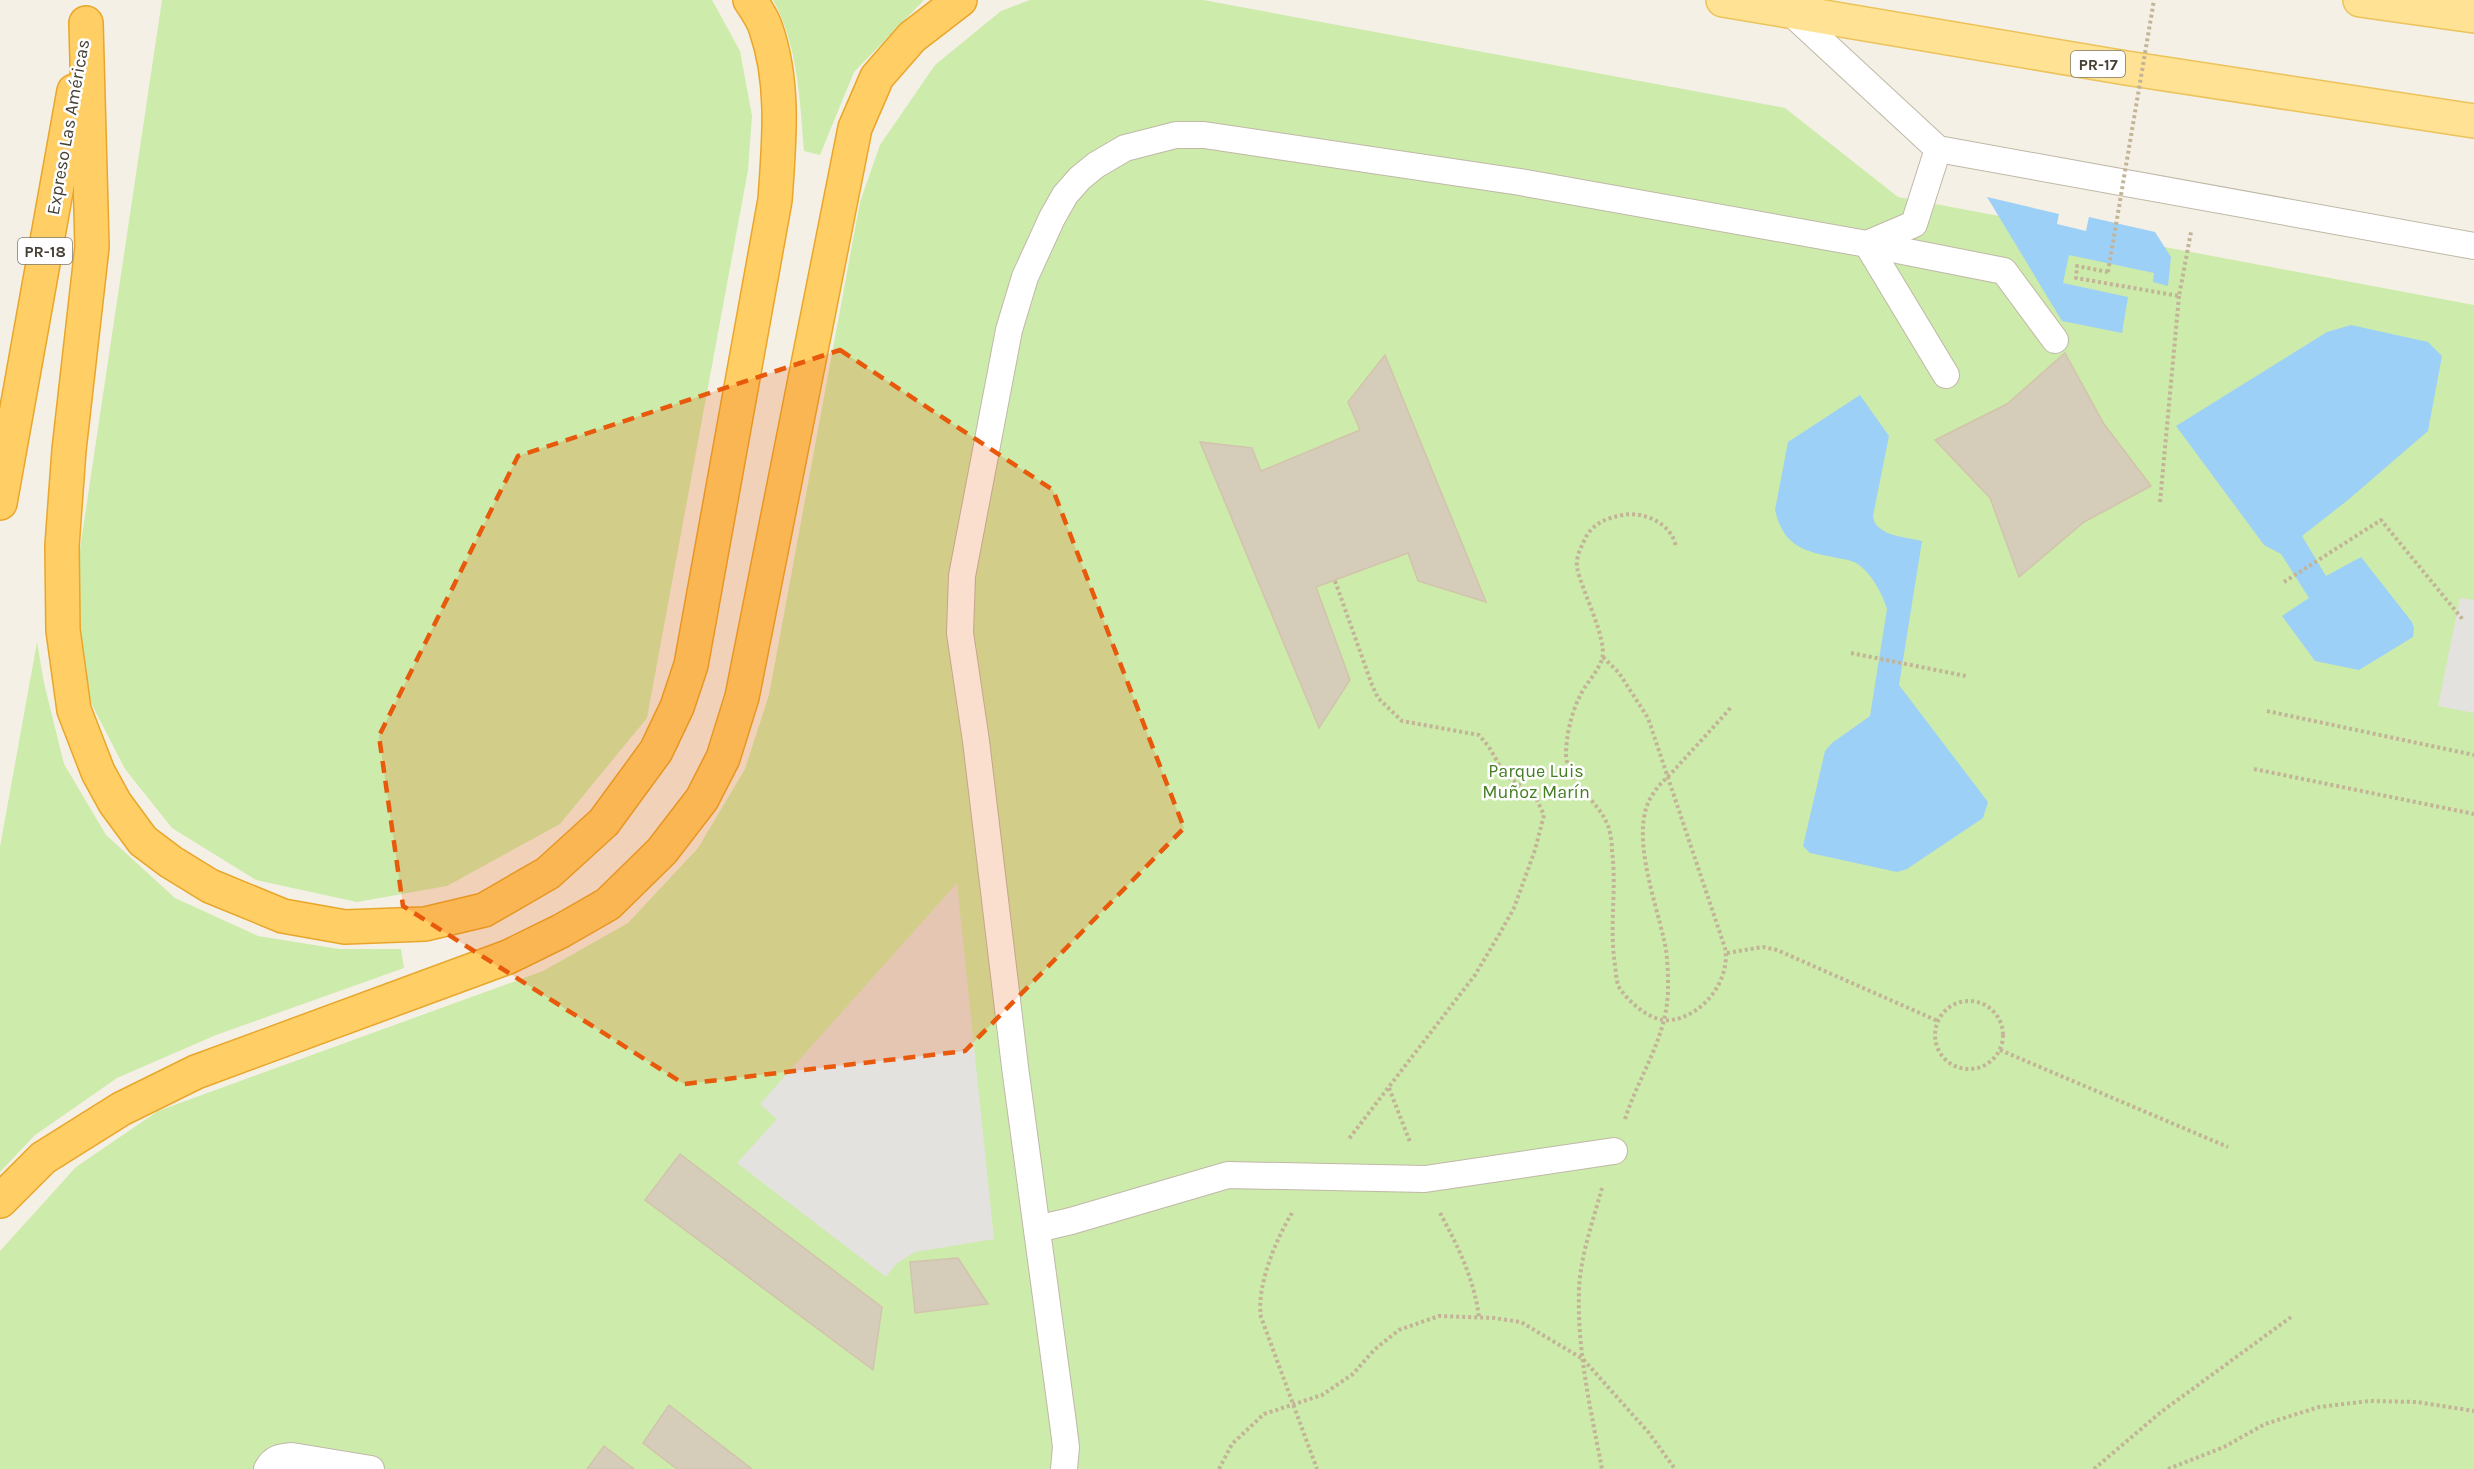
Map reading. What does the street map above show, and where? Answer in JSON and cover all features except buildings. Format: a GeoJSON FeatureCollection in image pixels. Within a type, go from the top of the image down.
{"type":"FeatureCollection","features":[{"type":"Feature","properties":{"kind":"highway"},"geometry":{"type":"LineString","coordinates":[[89,12],[92,247],[69,450],[62,546],[63,630],[74,710],[98,772],[115,802],[143,841],[171,862],[210,886],[283,916],[345,927],[425,924],[484,910],[548,873],[604,822],[656,751],[677,708],[691,664],[775,200],[779,137],[778,80],[766,27],[750,0]]}},
{"type":"Feature","properties":{"kind":"highway"},"geometry":{"type":"LineString","coordinates":[[0,1201],[43,1158],[121,1109],[196,1072],[508,957],[561,931],[608,904],[662,851],[708,789],[723,758],[742,697],[855,128],[877,77],[912,37],[960,0]]}},
{"type":"Feature","properties":{"kind":"highway","name":"Expreso Las Américas"},"geometry":{"type":"LineString","coordinates":[[0,503],[89,12]]}},
{"type":"Feature","properties":{"kind":"main road","name":"PR-17"},"geometry":{"type":"LineString","coordinates":[[1723,0],[2126,68],[2474,121]]}},
{"type":"Feature","properties":{"kind":"main road"},"geometry":{"type":"LineString","coordinates":[[2360,0],[2474,16]]}},
{"type":"Feature","properties":{"kind":"lane"},"geometry":{"type":"LineString","coordinates":[[1790,12],[1938,149],[2474,246]]}},
{"type":"Feature","properties":{"kind":"lane"},"geometry":{"type":"LineString","coordinates":[[1064,1469],[1066,1447],[976,741],[960,633],[960,601],[962,576],[1009,330],[1035,252],[1065,195],[1096,165],[1125,148],[1176,135],[1204,135],[1520,182],[1867,244],[2004,272],[2055,340]]}},
{"type":"Feature","properties":{"kind":"lane"},"geometry":{"type":"LineString","coordinates":[[1867,244],[1914,224],[1938,149]]}},
{"type":"Feature","properties":{"kind":"lane"},"geometry":{"type":"LineString","coordinates":[[1867,244],[1946,375]]}},
{"type":"Feature","properties":{"kind":"lane"},"geometry":{"type":"LineString","coordinates":[[1037,1228],[1071,1221],[1228,1175],[1321,1175],[1425,1179],[1614,1151]]}},
{"type":"Feature","properties":{"kind":"lane"},"geometry":{"type":"LineString","coordinates":[[267,1469],[271,1462],[286,1456],[371,1469]]}},
{"type":"Feature","properties":{"kind":"path"},"geometry":{"type":"LineString","coordinates":[[2154,0],[2108,272],[2077,266],[2076,278],[2179,296]]}},
{"type":"Feature","properties":{"kind":"path"},"geometry":{"type":"LineString","coordinates":[[2160,502],[2179,296],[2198,196]]}},
{"type":"Feature","properties":{"kind":"path"},"geometry":{"type":"LineString","coordinates":[[1603,657],[1619,672],[1648,718],[1726,954],[1727,962],[1720,981],[1707,1002],[1689,1014],[1670,1020],[1652,1016],[1629,1000],[1618,985],[1612,948],[1613,854],[1609,827],[1595,805],[1572,777],[1566,756],[1570,727],[1579,698],[1603,657],[1601,640],[1577,565],[1579,551],[1586,535],[1595,524],[1633,514],[1655,520],[1668,531],[1676,547]]}},
{"type":"Feature","properties":{"kind":"path"},"geometry":{"type":"LineString","coordinates":[[2284,582],[2381,520],[2464,621]]}},
{"type":"Feature","properties":{"kind":"path"},"geometry":{"type":"LineString","coordinates":[[1317,1469],[1261,1317],[1259,1305],[1265,1274],[1290,1216],[1474,975],[1514,908],[1535,850],[1544,815],[1535,796],[1505,775],[1489,747],[1479,735],[1402,721],[1378,698],[1335,580]]}},
{"type":"Feature","properties":{"kind":"path"},"geometry":{"type":"LineString","coordinates":[[1851,653],[1966,676]]}},
{"type":"Feature","properties":{"kind":"path"},"geometry":{"type":"LineString","coordinates":[[1602,1469],[1583,1359],[1579,1290],[1583,1263],[1603,1185],[1633,1095],[1655,1050],[1665,1019],[1668,990],[1665,943],[1644,845],[1644,816],[1652,795],[1732,706]]}},
{"type":"Feature","properties":{"kind":"path"},"geometry":{"type":"LineString","coordinates":[[2267,711],[2474,755]]}},
{"type":"Feature","properties":{"kind":"path"},"geometry":{"type":"LineString","coordinates":[[2254,769],[2474,814]]}},
{"type":"Feature","properties":{"kind":"path"},"geometry":{"type":"LineString","coordinates":[[1726,954],[1763,947],[1777,950],[1938,1021]]}},
{"type":"Feature","properties":{"kind":"path"},"geometry":{"type":"LineString","coordinates":[[1961,1002],[1976,1002],[1990,1008],[2000,1020],[2003,1035],[2000,1050],[1991,1062],[1977,1068],[1962,1069],[1948,1062],[1938,1050],[1935,1035],[1938,1021],[1947,1009],[1961,1002]]}},
{"type":"Feature","properties":{"kind":"path"},"geometry":{"type":"LineString","coordinates":[[2000,1050],[2228,1148]]}},
{"type":"Feature","properties":{"kind":"path"},"geometry":{"type":"LineString","coordinates":[[1219,1469],[1232,1444],[1264,1414],[1322,1395],[1353,1374],[1374,1350],[1399,1330],[1439,1316],[1494,1318],[1521,1322],[1583,1359],[1649,1433],[1675,1469]]}},
{"type":"Feature","properties":{"kind":"path"},"geometry":{"type":"LineString","coordinates":[[2094,1469],[2161,1412],[2291,1317]]}},
{"type":"Feature","properties":{"kind":"path"},"geometry":{"type":"LineString","coordinates":[[2168,1469],[2224,1447],[2265,1424],[2319,1407],[2368,1401],[2418,1402],[2474,1412]]}},
{"type":"Feature","properties":{"kind":"highlighted area"},"geometry":{"type":"Polygon","coordinates":[[[840,350],[1053,490],[1184,828],[965,1051],[684,1084],[403,906],[379,736],[518,456],[840,350]]]}},
{"type":"Feature","properties":{"kind":"green space"},"geometry":{"type":"Polygon","coordinates":[[[162,0],[712,0],[740,51],[752,116],[748,170],[647,718],[560,824],[447,886],[357,902],[256,880],[172,828],[125,769],[88,697],[74,589],[162,0]]]}},
{"type":"Feature","properties":{"kind":"green space"},"geometry":{"type":"Polygon","coordinates":[[[773,0],[924,0],[854,72],[820,155],[804,151],[793,54],[773,0]]]}},
{"type":"Feature","properties":{"kind":"green space","name":"Parque Luis Muñoz Marín"},"geometry":{"type":"Polygon","coordinates":[[[1030,0],[1203,0],[1785,108],[1898,197],[2474,305],[2474,1469],[0,1469],[0,1251],[76,1167],[158,1111],[543,971],[628,923],[698,848],[745,769],[769,695],[860,202],[880,145],[935,65],[1001,11],[1030,0]]]}},
{"type":"Feature","properties":{"kind":"green space"},"geometry":{"type":"Polygon","coordinates":[[[37,642],[44,683],[64,764],[106,835],[175,898],[258,936],[339,949],[401,949],[404,968],[216,1035],[117,1078],[35,1135],[0,1172],[0,847],[37,642]]]}},
{"type":"Feature","properties":{"kind":"shaded area"},"geometry":{"type":"Polygon","coordinates":[[[2460,598],[2474,600],[2474,713],[2438,706],[2460,598]]]}},
{"type":"Feature","properties":{"kind":"shaded area"},"geometry":{"type":"Polygon","coordinates":[[[957,883],[994,1239],[915,1252],[896,1264],[886,1277],[737,1163],[777,1119],[760,1104],[957,883]]]}},
{"type":"Feature","properties":{"kind":"water"},"geometry":{"type":"Polygon","coordinates":[[[1987,197],[2059,214],[2057,224],[2086,231],[2089,217],[2155,232],[2171,257],[2168,286],[2153,282],[2154,273],[2069,255],[2063,283],[2128,297],[2122,333],[2062,321],[1987,197]]]}},
{"type":"Feature","properties":{"kind":"water"},"geometry":{"type":"Polygon","coordinates":[[[2351,325],[2428,342],[2442,356],[2428,431],[2302,536],[2326,576],[2361,557],[2412,622],[2413,637],[2359,670],[2315,661],[2282,616],[2309,598],[2281,554],[2264,545],[2176,426],[2327,332],[2351,325]]]}},
{"type":"Feature","properties":{"kind":"water"},"geometry":{"type":"Polygon","coordinates":[[[1860,395],[1889,436],[1873,516],[1875,523],[1885,532],[1922,541],[1899,685],[1988,802],[1983,818],[1907,869],[1897,872],[1810,853],[1803,846],[1825,751],[1832,743],[1870,716],[1887,609],[1875,583],[1861,567],[1851,561],[1815,553],[1797,546],[1784,533],[1775,510],[1788,442],[1860,395]]]}}]}
